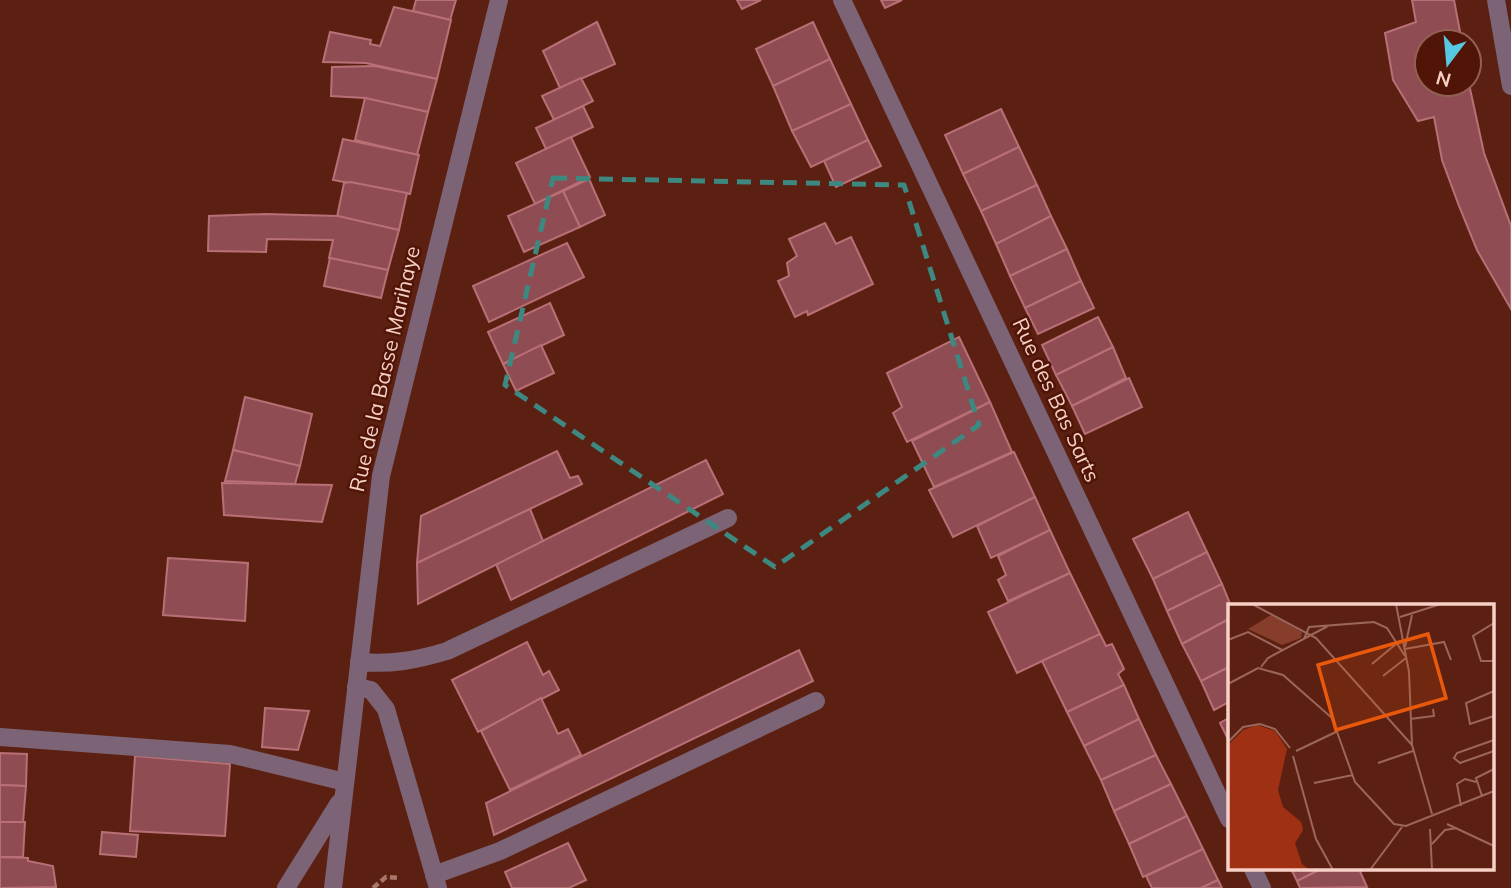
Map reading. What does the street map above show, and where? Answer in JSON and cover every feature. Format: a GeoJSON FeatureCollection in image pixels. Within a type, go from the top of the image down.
{"type":"FeatureCollection","features":[{"type":"Feature","properties":{"kind":"street","name":"Rue de la Basse Marihaye"},"geometry":{"type":"LineString","coordinates":[[333,888],[371,545],[388,439],[499,0]]}},
{"type":"Feature","properties":{"kind":"street","name":"Rue des Bas Sarts"},"geometry":{"type":"LineString","coordinates":[[842,0],[1228,817]]}},
{"type":"Feature","properties":{"kind":"street"},"geometry":{"type":"LineString","coordinates":[[1496,0],[1511,86]]}},
{"type":"Feature","properties":{"kind":"street"},"geometry":{"type":"LineString","coordinates":[[359,662],[395,663],[447,651],[728,518]]}},
{"type":"Feature","properties":{"kind":"street"},"geometry":{"type":"LineString","coordinates":[[356,687],[372,690],[386,709],[436,881],[816,701]]}},
{"type":"Feature","properties":{"kind":"street"},"geometry":{"type":"LineString","coordinates":[[0,737],[230,754],[344,789]]}},
{"type":"Feature","properties":{"kind":"street","name":"Rue de la Basse Marihaye"},"geometry":{"type":"LineString","coordinates":[[286,888],[344,789]]}},
{"type":"Feature","properties":{"kind":"street"},"geometry":{"type":"LineString","coordinates":[[1253,870],[1262,888]]}},
{"type":"Feature","properties":{"kind":"path"},"geometry":{"type":"LineString","coordinates":[[373,888],[386,877],[407,883]]}},
{"type":"Feature","properties":{"kind":"highlighted area"},"geometry":{"type":"Polygon","coordinates":[[[553,178],[904,185],[979,425],[775,567],[505,385],[553,178]]]}},
{"type":"Feature","properties":{"kind":"building"},"geometry":{"type":"Polygon","coordinates":[[[416,0],[456,0],[450,20],[413,11],[416,0]]]}},
{"type":"Feature","properties":{"kind":"building"},"geometry":{"type":"Polygon","coordinates":[[[737,0],[761,0],[742,9],[737,0]]]}},
{"type":"Feature","properties":{"kind":"building"},"geometry":{"type":"Polygon","coordinates":[[[881,0],[902,0],[885,8],[881,0]]]}},
{"type":"Feature","properties":{"kind":"building"},"geometry":{"type":"Polygon","coordinates":[[[1412,0],[1454,0],[1459,28],[1413,28],[1413,98],[1472,98],[1484,153],[1511,226],[1511,309],[1477,250],[1459,206],[1442,160],[1434,117],[1418,121],[1393,80],[1385,33],[1416,22],[1412,0]]]}},
{"type":"Feature","properties":{"kind":"building"},"geometry":{"type":"Polygon","coordinates":[[[394,7],[451,20],[437,79],[366,63],[323,62],[330,32],[371,40],[370,44],[380,46],[394,7]]]}},
{"type":"Feature","properties":{"kind":"building"},"geometry":{"type":"Polygon","coordinates":[[[597,22],[615,64],[560,88],[543,51],[597,22]]]}},
{"type":"Feature","properties":{"kind":"building"},"geometry":{"type":"Polygon","coordinates":[[[813,22],[830,59],[773,86],[756,49],[813,22]]]}},
{"type":"Feature","properties":{"kind":"building"},"geometry":{"type":"Polygon","coordinates":[[[830,59],[851,104],[792,131],[773,86],[830,59]]]}},
{"type":"Feature","properties":{"kind":"building"},"geometry":{"type":"Polygon","coordinates":[[[375,66],[437,79],[428,112],[365,98],[331,96],[332,67],[375,66]]]}},
{"type":"Feature","properties":{"kind":"building"},"geometry":{"type":"Polygon","coordinates":[[[581,78],[593,101],[554,120],[542,96],[581,78]]]}},
{"type":"Feature","properties":{"kind":"building"},"geometry":{"type":"Polygon","coordinates":[[[365,98],[428,112],[417,155],[355,140],[365,98]]]}},
{"type":"Feature","properties":{"kind":"building"},"geometry":{"type":"Polygon","coordinates":[[[851,104],[868,140],[811,167],[792,131],[851,104]]]}},
{"type":"Feature","properties":{"kind":"building"},"geometry":{"type":"Polygon","coordinates":[[[583,106],[593,127],[546,149],[536,128],[583,106]]]}},
{"type":"Feature","properties":{"kind":"building"},"geometry":{"type":"Polygon","coordinates":[[[1001,109],[1019,147],[963,174],[945,135],[1001,109]]]}},
{"type":"Feature","properties":{"kind":"building"},"geometry":{"type":"Polygon","coordinates":[[[571,137],[590,177],[535,204],[516,163],[571,137]]]}},
{"type":"Feature","properties":{"kind":"building"},"geometry":{"type":"Polygon","coordinates":[[[343,139],[419,155],[410,194],[333,180],[343,139]]]}},
{"type":"Feature","properties":{"kind":"building"},"geometry":{"type":"Polygon","coordinates":[[[868,140],[881,166],[836,187],[824,161],[868,140]]]}},
{"type":"Feature","properties":{"kind":"building"},"geometry":{"type":"Polygon","coordinates":[[[1019,147],[1037,185],[981,211],[963,174],[1019,147]]]}},
{"type":"Feature","properties":{"kind":"building"},"geometry":{"type":"Polygon","coordinates":[[[589,179],[605,215],[580,227],[563,191],[589,179]]]}},
{"type":"Feature","properties":{"kind":"building"},"geometry":{"type":"Polygon","coordinates":[[[344,183],[407,193],[399,230],[337,217],[344,183]]]}},
{"type":"Feature","properties":{"kind":"building"},"geometry":{"type":"Polygon","coordinates":[[[1037,185],[1051,216],[996,244],[981,211],[1037,185]]]}},
{"type":"Feature","properties":{"kind":"building"},"geometry":{"type":"Polygon","coordinates":[[[563,191],[580,227],[524,252],[508,216],[563,191]]]}},
{"type":"Feature","properties":{"kind":"building"},"geometry":{"type":"Polygon","coordinates":[[[209,216],[338,216],[399,230],[388,270],[329,258],[333,240],[267,239],[266,252],[208,251],[209,216]]]}},
{"type":"Feature","properties":{"kind":"building"},"geometry":{"type":"Polygon","coordinates":[[[1051,216],[1067,249],[1010,276],[996,244],[1051,216]]]}},
{"type":"Feature","properties":{"kind":"building"},"geometry":{"type":"Polygon","coordinates":[[[825,223],[836,244],[851,237],[873,284],[808,315],[807,311],[795,317],[778,281],[789,276],[787,263],[797,256],[789,239],[825,223]]]}},
{"type":"Feature","properties":{"kind":"building"},"geometry":{"type":"Polygon","coordinates":[[[567,243],[584,277],[489,322],[473,286],[567,243]]]}},
{"type":"Feature","properties":{"kind":"building"},"geometry":{"type":"Polygon","coordinates":[[[1067,249],[1081,281],[1025,308],[1010,276],[1067,249]]]}},
{"type":"Feature","properties":{"kind":"building"},"geometry":{"type":"Polygon","coordinates":[[[330,258],[388,270],[381,298],[324,286],[330,258]]]}},
{"type":"Feature","properties":{"kind":"building"},"geometry":{"type":"Polygon","coordinates":[[[1081,281],[1094,308],[1038,334],[1025,308],[1081,281]]]}},
{"type":"Feature","properties":{"kind":"building"},"geometry":{"type":"Polygon","coordinates":[[[550,303],[564,335],[503,364],[488,332],[550,303]]]}},
{"type":"Feature","properties":{"kind":"building"},"geometry":{"type":"Polygon","coordinates":[[[1098,317],[1113,347],[1056,375],[1042,345],[1098,317]]]}},
{"type":"Feature","properties":{"kind":"building"},"geometry":{"type":"Polygon","coordinates":[[[959,337],[990,402],[907,442],[893,413],[902,407],[887,373],[959,337]]]}},
{"type":"Feature","properties":{"kind":"building"},"geometry":{"type":"Polygon","coordinates":[[[541,345],[554,373],[516,391],[503,364],[541,345]]]}},
{"type":"Feature","properties":{"kind":"building"},"geometry":{"type":"Polygon","coordinates":[[[1113,347],[1126,378],[1072,406],[1056,375],[1113,347]]]}},
{"type":"Feature","properties":{"kind":"building"},"geometry":{"type":"Polygon","coordinates":[[[1129,378],[1142,407],[1085,434],[1072,406],[1129,378]]]}},
{"type":"Feature","properties":{"kind":"building"},"geometry":{"type":"Polygon","coordinates":[[[245,397],[312,414],[300,466],[233,450],[245,397]]]}},
{"type":"Feature","properties":{"kind":"building"},"geometry":{"type":"Polygon","coordinates":[[[990,402],[1012,452],[934,487],[912,441],[990,402]]]}},
{"type":"Feature","properties":{"kind":"building"},"geometry":{"type":"Polygon","coordinates":[[[233,450],[300,466],[295,484],[225,481],[233,450]]]}},
{"type":"Feature","properties":{"kind":"building"},"geometry":{"type":"Polygon","coordinates":[[[557,451],[570,478],[578,476],[582,484],[417,563],[421,516],[557,451]]]}},
{"type":"Feature","properties":{"kind":"building"},"geometry":{"type":"Polygon","coordinates":[[[1014,452],[1035,497],[953,537],[929,490],[1014,452]]]}},
{"type":"Feature","properties":{"kind":"building"},"geometry":{"type":"Polygon","coordinates":[[[706,460],[723,494],[511,600],[496,564],[706,460]]]}},
{"type":"Feature","properties":{"kind":"building"},"geometry":{"type":"Polygon","coordinates":[[[222,483],[332,485],[322,522],[224,515],[222,483]]]}},
{"type":"Feature","properties":{"kind":"building"},"geometry":{"type":"Polygon","coordinates":[[[1035,497],[1050,530],[991,558],[977,526],[1035,497]]]}},
{"type":"Feature","properties":{"kind":"building"},"geometry":{"type":"Polygon","coordinates":[[[530,509],[543,541],[418,604],[417,563],[530,509]]]}},
{"type":"Feature","properties":{"kind":"building"},"geometry":{"type":"Polygon","coordinates":[[[1188,512],[1207,552],[1153,579],[1133,539],[1188,512]]]}},
{"type":"Feature","properties":{"kind":"building"},"geometry":{"type":"Polygon","coordinates":[[[1050,530],[1070,573],[1008,601],[998,580],[1006,575],[998,556],[1050,530]]]}},
{"type":"Feature","properties":{"kind":"building"},"geometry":{"type":"Polygon","coordinates":[[[1207,552],[1222,584],[1167,611],[1153,579],[1207,552]]]}},
{"type":"Feature","properties":{"kind":"building"},"geometry":{"type":"Polygon","coordinates":[[[168,558],[248,563],[245,621],[163,615],[168,558]]]}},
{"type":"Feature","properties":{"kind":"building"},"geometry":{"type":"Polygon","coordinates":[[[1070,573],[1100,634],[1017,673],[988,612],[1070,573]]]}},
{"type":"Feature","properties":{"kind":"building"},"geometry":{"type":"Polygon","coordinates":[[[1222,584],[1230,604],[1228,604],[1228,620],[1182,644],[1167,611],[1222,584]]]}},
{"type":"Feature","properties":{"kind":"building"},"geometry":{"type":"Polygon","coordinates":[[[1228,620],[1228,668],[1201,681],[1182,644],[1228,620]]]}},
{"type":"Feature","properties":{"kind":"building"},"geometry":{"type":"Polygon","coordinates":[[[1100,634],[1106,646],[1112,644],[1124,669],[1118,674],[1124,685],[1067,712],[1042,661],[1100,634]]]}},
{"type":"Feature","properties":{"kind":"building"},"geometry":{"type":"Polygon","coordinates":[[[527,642],[543,675],[549,671],[559,690],[478,732],[452,680],[527,642]]]}},
{"type":"Feature","properties":{"kind":"building"},"geometry":{"type":"Polygon","coordinates":[[[799,650],[813,681],[494,835],[486,803],[799,650]]]}},
{"type":"Feature","properties":{"kind":"building"},"geometry":{"type":"Polygon","coordinates":[[[1228,668],[1228,703],[1214,710],[1201,681],[1228,668]]]}},
{"type":"Feature","properties":{"kind":"building"},"geometry":{"type":"Polygon","coordinates":[[[1124,685],[1139,719],[1084,746],[1067,712],[1124,685]]]}},
{"type":"Feature","properties":{"kind":"building"},"geometry":{"type":"Polygon","coordinates":[[[541,698],[558,734],[568,729],[581,755],[510,790],[481,731],[541,698]]]}},
{"type":"Feature","properties":{"kind":"building"},"geometry":{"type":"Polygon","coordinates":[[[265,708],[309,711],[298,750],[262,747],[265,708]]]}},
{"type":"Feature","properties":{"kind":"building"},"geometry":{"type":"Polygon","coordinates":[[[1139,719],[1156,755],[1101,780],[1084,746],[1139,719]]]}},
{"type":"Feature","properties":{"kind":"building"},"geometry":{"type":"Polygon","coordinates":[[[1228,719],[1228,739],[1220,723],[1228,719]]]}},
{"type":"Feature","properties":{"kind":"building"},"geometry":{"type":"Polygon","coordinates":[[[0,753],[27,754],[26,786],[0,785],[0,753]]]}},
{"type":"Feature","properties":{"kind":"building"},"geometry":{"type":"Polygon","coordinates":[[[1156,755],[1171,784],[1114,811],[1101,780],[1156,755]]]}},
{"type":"Feature","properties":{"kind":"building"},"geometry":{"type":"Polygon","coordinates":[[[135,756],[230,764],[225,836],[130,831],[135,756]]]}},
{"type":"Feature","properties":{"kind":"building"},"geometry":{"type":"Polygon","coordinates":[[[1171,784],[1187,816],[1129,844],[1114,811],[1171,784]]]}},
{"type":"Feature","properties":{"kind":"building"},"geometry":{"type":"Polygon","coordinates":[[[0,785],[26,786],[23,823],[0,822],[0,785]]]}},
{"type":"Feature","properties":{"kind":"building"},"geometry":{"type":"Polygon","coordinates":[[[1187,816],[1203,849],[1143,877],[1129,844],[1187,816]]]}},
{"type":"Feature","properties":{"kind":"building"},"geometry":{"type":"Polygon","coordinates":[[[0,822],[25,822],[23,857],[0,857],[0,822]]]}},
{"type":"Feature","properties":{"kind":"building"},"geometry":{"type":"Polygon","coordinates":[[[102,832],[138,835],[136,857],[100,854],[102,832]]]}},
{"type":"Feature","properties":{"kind":"building"},"geometry":{"type":"Polygon","coordinates":[[[568,843],[586,880],[569,888],[512,888],[505,872],[568,843]]]}},
{"type":"Feature","properties":{"kind":"building"},"geometry":{"type":"Polygon","coordinates":[[[1203,849],[1218,880],[1201,888],[1152,888],[1146,876],[1203,849]]]}},
{"type":"Feature","properties":{"kind":"building"},"geometry":{"type":"Polygon","coordinates":[[[0,857],[28,858],[28,861],[53,866],[56,887],[0,888],[0,857]]]}},
{"type":"Feature","properties":{"kind":"building"},"geometry":{"type":"Polygon","coordinates":[[[1292,870],[1319,870],[1297,881],[1292,870]]]}},
{"type":"Feature","properties":{"kind":"building"},"geometry":{"type":"Polygon","coordinates":[[[1319,870],[1359,870],[1367,887],[1300,888],[1297,881],[1319,870]]]}},
{"type":"Feature","properties":{"kind":"building"},"geometry":{"type":"Polygon","coordinates":[[[1218,880],[1222,888],[1201,888],[1218,880]]]}}]}
